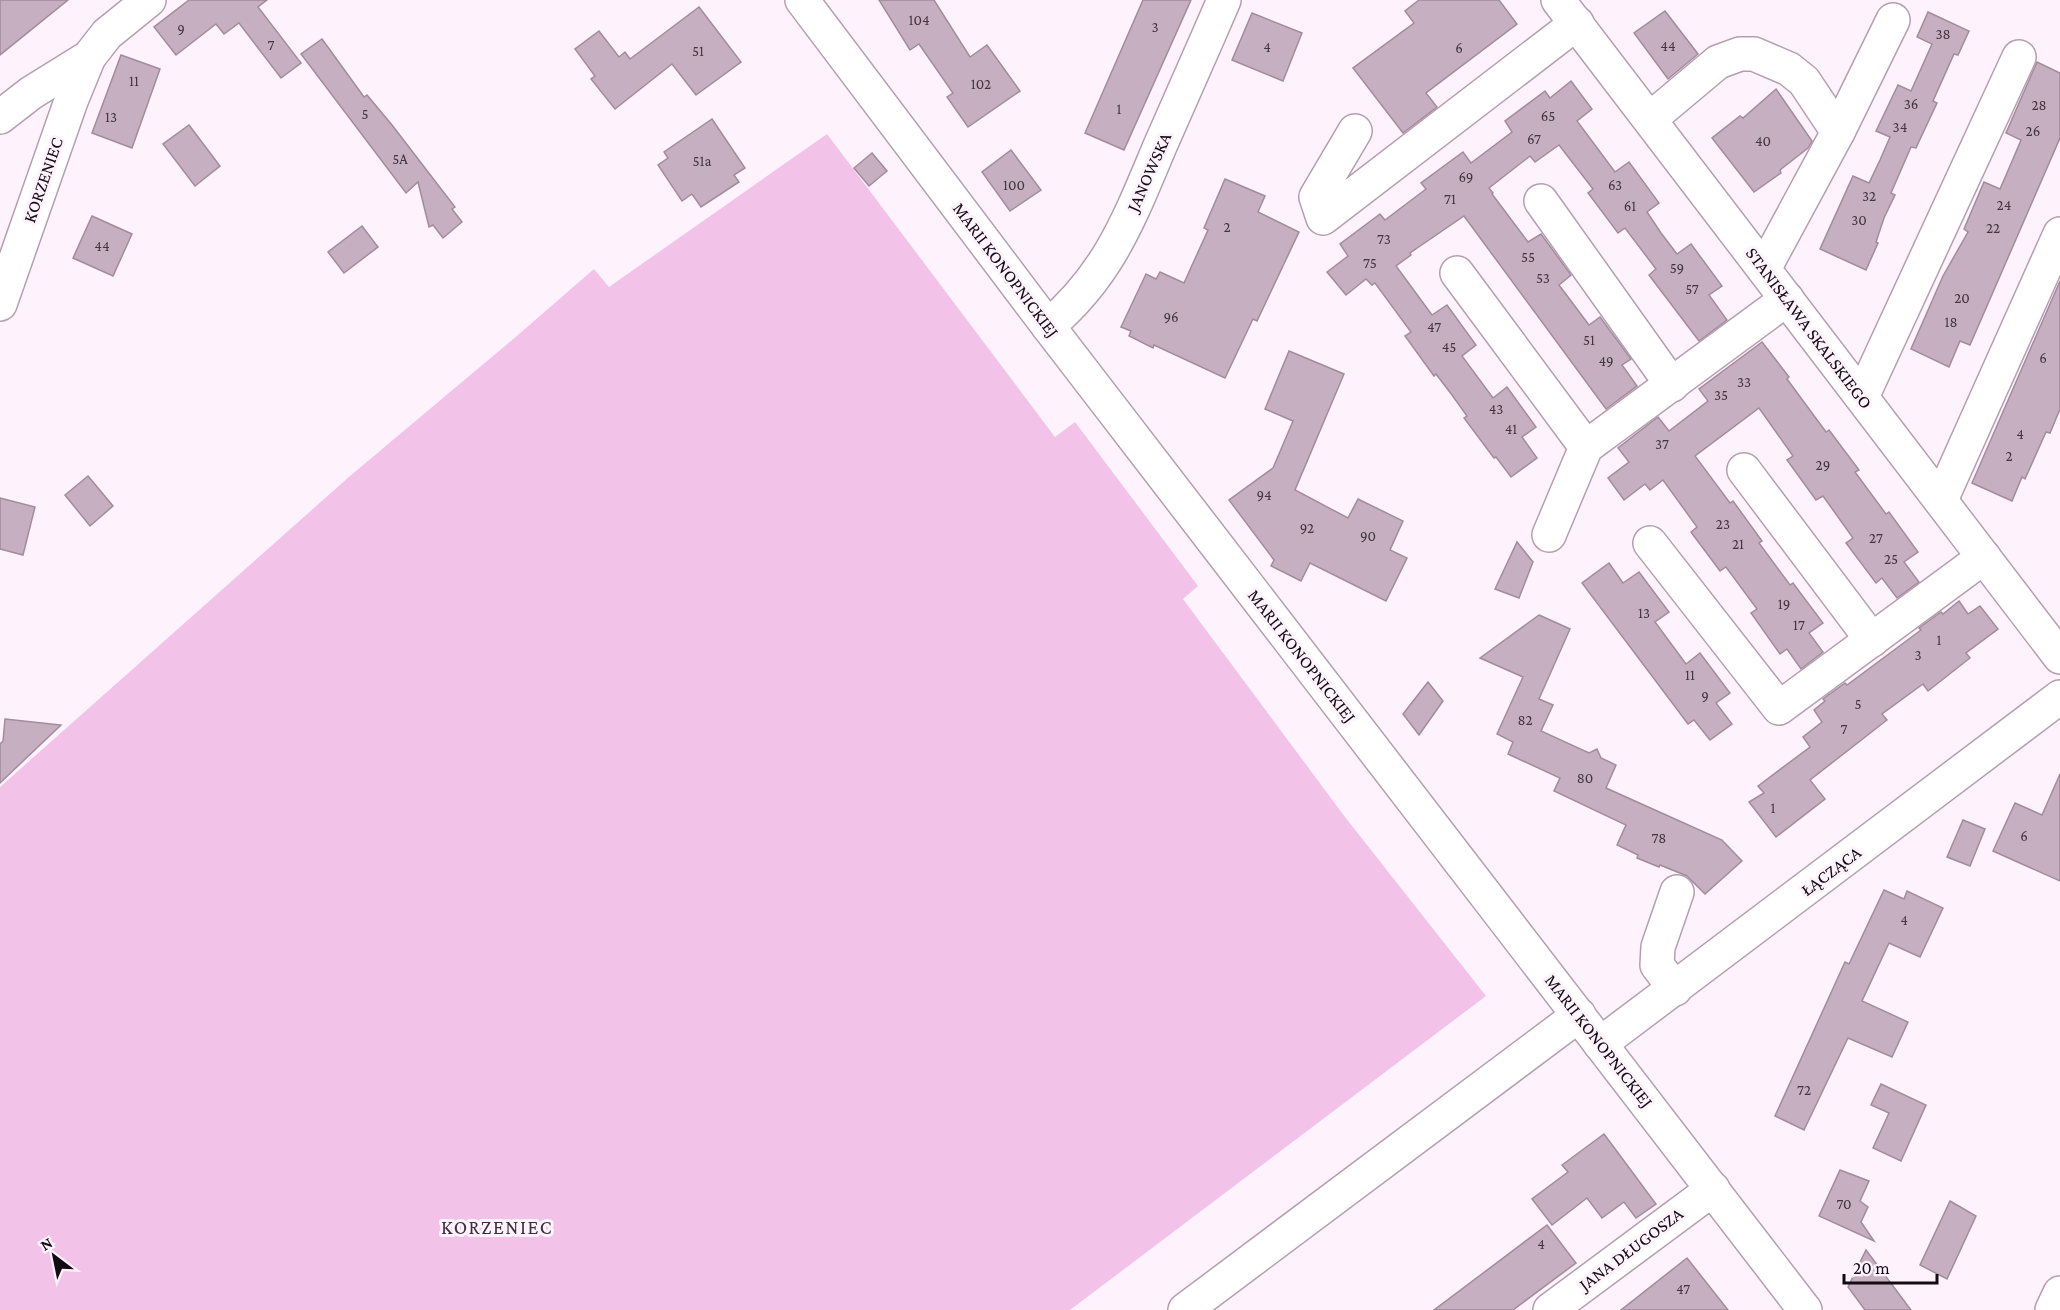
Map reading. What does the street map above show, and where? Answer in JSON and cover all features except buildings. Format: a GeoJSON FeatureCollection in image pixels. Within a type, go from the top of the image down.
{"type":"FeatureCollection","features":[{"type":"Feature","properties":{"kind":"street"},"geometry":{"type":"LineString","coordinates":[[0,117],[31,93],[89,57],[106,34],[149,0]]}},
{"type":"Feature","properties":{"kind":"street","name":"MARII KONOPNICKIEJ"},"geometry":{"type":"LineString","coordinates":[[802,0],[1048,326],[1805,1310]]}},
{"type":"Feature","properties":{"kind":"street","name":"JANOWSKA"},"geometry":{"type":"LineString","coordinates":[[1048,326],[1074,304],[1090,285],[1125,227],[1224,0]]}},
{"type":"Feature","properties":{"kind":"street"},"geometry":{"type":"LineString","coordinates":[[1355,131],[1316,197],[1323,218],[1568,12]]}},
{"type":"Feature","properties":{"kind":"street","name":"STANISŁAWA SKALSKIEGO"},"geometry":{"type":"LineString","coordinates":[[1568,12],[2060,657]]}},
{"type":"Feature","properties":{"kind":"street"},"geometry":{"type":"LineString","coordinates":[[1764,269],[1838,132],[1893,20]]}},
{"type":"Feature","properties":{"kind":"street"},"geometry":{"type":"LineString","coordinates":[[1650,119],[1718,62],[1740,54],[1754,54],[1789,69],[1804,81],[1838,132]]}},
{"type":"Feature","properties":{"kind":"street","name":"KORZENIEC"},"geometry":{"type":"LineString","coordinates":[[0,303],[71,101],[89,57]]}},
{"type":"Feature","properties":{"kind":"street"},"geometry":{"type":"LineString","coordinates":[[1862,397],[2019,57]]}},
{"type":"Feature","properties":{"kind":"street"},"geometry":{"type":"LineString","coordinates":[[1541,201],[1672,385]]}},
{"type":"Feature","properties":{"kind":"street"},"geometry":{"type":"LineString","coordinates":[[1941,500],[2060,234]]}},
{"type":"Feature","properties":{"kind":"street"},"geometry":{"type":"LineString","coordinates":[[1457,273],[1586,447]]}},
{"type":"Feature","properties":{"kind":"street"},"geometry":{"type":"LineString","coordinates":[[1549,535],[1586,447],[1787,299]]}},
{"type":"Feature","properties":{"kind":"street"},"geometry":{"type":"LineString","coordinates":[[1744,470],[1872,640]]}},
{"type":"Feature","properties":{"kind":"street"},"geometry":{"type":"LineString","coordinates":[[1650,543],[1779,708],[1984,557]]}},
{"type":"Feature","properties":{"kind":"street","name":"ŁĄCZĄCA"},"geometry":{"type":"LineString","coordinates":[[1600,1044],[2060,697]]}},
{"type":"Feature","properties":{"kind":"street"},"geometry":{"type":"LineString","coordinates":[[1675,989],[1657,965],[1658,947],[1677,892]]}},
{"type":"Feature","properties":{"kind":"street"},"geometry":{"type":"LineString","coordinates":[[1185,1310],[1579,1016]]}},
{"type":"Feature","properties":{"kind":"street","name":"JANA DŁUGOSZA"},"geometry":{"type":"LineString","coordinates":[[1550,1310],[1713,1189]]}},
{"type":"Feature","properties":{"kind":"street"},"geometry":{"type":"LineString","coordinates":[[2052,1310],[2060,1293]]}},
{"type":"Feature","properties":{"kind":"shaded area"},"geometry":{"type":"Polygon","coordinates":[[[827,134],[1055,437],[1075,422],[1198,586],[1183,599],[1345,817],[1486,996],[1070,1310],[0,1310],[0,787],[350,476],[594,269],[609,287],[827,134]]]}},
{"type":"Feature","properties":{"kind":"district","name":"KORZENIEC"},"geometry":{"type":"Point","coordinates":[497,1227]}}]}
